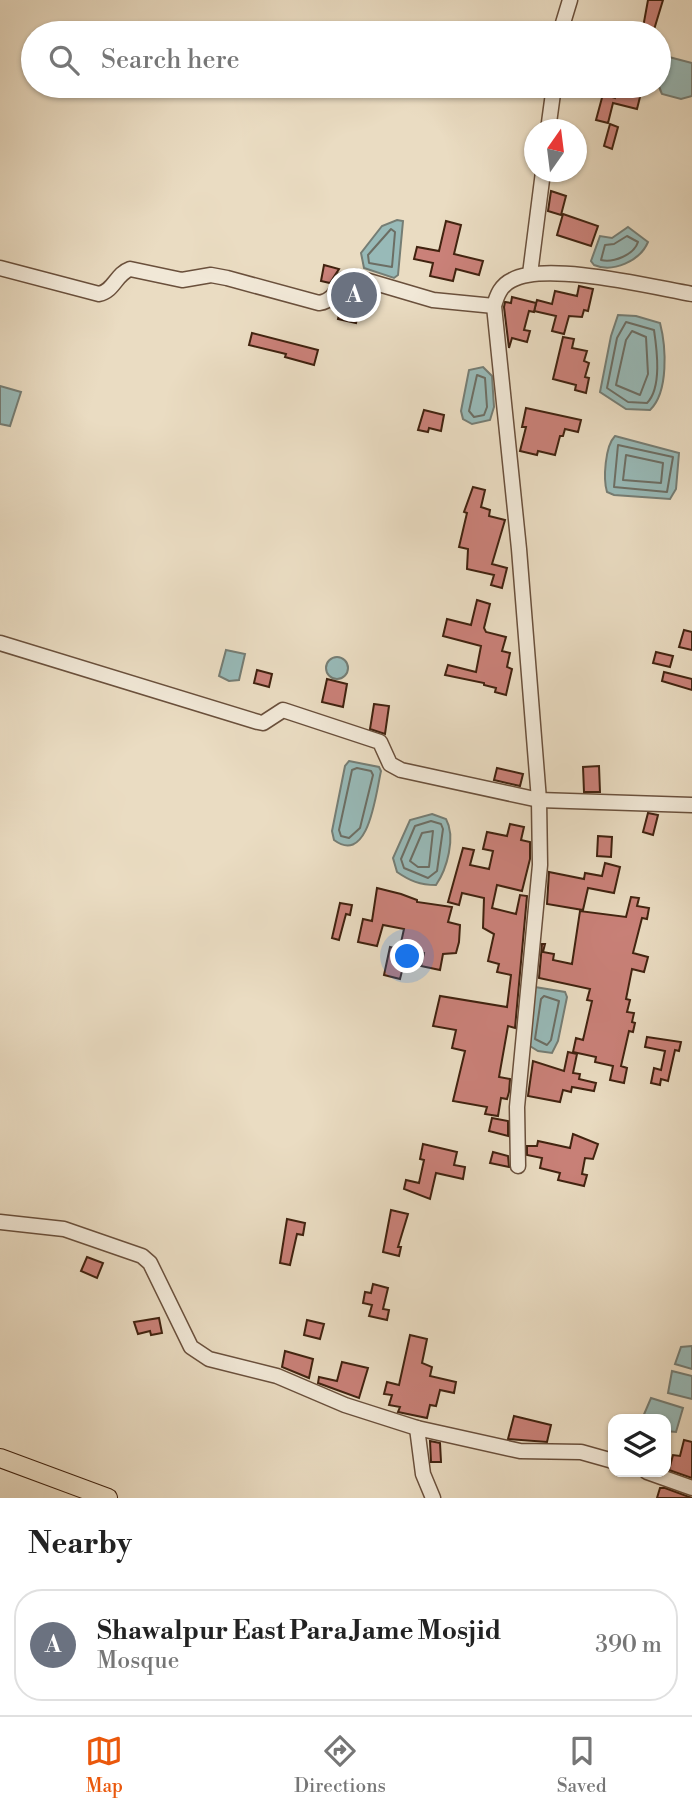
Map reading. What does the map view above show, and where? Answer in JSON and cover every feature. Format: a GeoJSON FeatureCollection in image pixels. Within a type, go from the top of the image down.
{"type":"FeatureCollection","features":[{"type":"Feature","properties":{"kind":"main road"},"geometry":{"type":"LineString","coordinates":[[0,1458],[108,1498]]}},
{"type":"Feature","properties":{"kind":"street"},"geometry":{"type":"LineString","coordinates":[[564,21],[570,0]]}},
{"type":"Feature","properties":{"kind":"street"},"geometry":{"type":"LineString","coordinates":[[550,119],[552,98]]}},
{"type":"Feature","properties":{"kind":"street"},"geometry":{"type":"LineString","coordinates":[[530,274],[542,182]]}},
{"type":"Feature","properties":{"kind":"street"},"geometry":{"type":"LineString","coordinates":[[0,268],[99,294],[107,292],[124,272],[130,269],[182,280],[211,275],[319,303],[328,302],[333,297],[342,280],[355,277],[433,300],[494,306]]}},
{"type":"Feature","properties":{"kind":"street"},"geometry":{"type":"LineString","coordinates":[[518,1166],[517,1107],[540,865],[539,800],[519,550],[494,306],[501,289],[512,280],[530,274],[556,273],[692,294]]}},
{"type":"Feature","properties":{"kind":"street"},"geometry":{"type":"LineString","coordinates":[[0,643],[258,722],[288,711],[380,742],[383,755],[395,768],[539,800],[692,805]]}},
{"type":"Feature","properties":{"kind":"street"},"geometry":{"type":"LineString","coordinates":[[0,1222],[64,1229],[142,1256],[150,1263],[191,1347],[199,1354],[277,1376],[345,1405],[417,1428],[520,1451],[581,1452],[608,1460]]}},
{"type":"Feature","properties":{"kind":"street"},"geometry":{"type":"LineString","coordinates":[[417,1428],[423,1475],[433,1498]]}},
{"type":"Feature","properties":{"kind":"street"},"geometry":{"type":"LineString","coordinates":[[661,1477],[692,1488]]}},
{"type":"Feature","properties":{"kind":"water"},"geometry":{"type":"Polygon","coordinates":[[[671,58],[692,63],[692,96],[681,99],[671,96],[671,58]]]}},
{"type":"Feature","properties":{"kind":"water"},"geometry":{"type":"Polygon","coordinates":[[[397,220],[403,221],[398,275],[394,278],[364,268],[361,253],[382,226],[397,220]]]}},
{"type":"Feature","properties":{"kind":"water"},"geometry":{"type":"Polygon","coordinates":[[[628,227],[648,242],[639,255],[617,266],[594,265],[591,261],[600,236],[612,238],[628,227]]]}},
{"type":"Feature","properties":{"kind":"water"},"geometry":{"type":"Polygon","coordinates":[[[618,315],[636,316],[660,323],[664,344],[663,381],[656,402],[650,410],[626,409],[600,392],[618,315]]]}},
{"type":"Feature","properties":{"kind":"water"},"geometry":{"type":"Polygon","coordinates":[[[483,367],[492,376],[494,407],[490,420],[472,424],[463,419],[461,411],[469,370],[483,367]]]}},
{"type":"Feature","properties":{"kind":"water"},"geometry":{"type":"Polygon","coordinates":[[[0,386],[21,392],[10,426],[0,424],[0,386]]]}},
{"type":"Feature","properties":{"kind":"water"},"geometry":{"type":"Polygon","coordinates":[[[615,436],[679,453],[676,489],[670,499],[614,495],[607,492],[606,463],[609,447],[615,436]]]}},
{"type":"Feature","properties":{"kind":"water"},"geometry":{"type":"Polygon","coordinates":[[[226,650],[245,654],[239,680],[229,681],[219,676],[226,650]]]}},
{"type":"Feature","properties":{"kind":"water"},"geometry":{"type":"Polygon","coordinates":[[[337,657],[345,660],[348,668],[345,676],[337,679],[329,676],[326,668],[329,660],[337,657]]]}},
{"type":"Feature","properties":{"kind":"water"},"geometry":{"type":"Polygon","coordinates":[[[349,761],[379,767],[381,771],[369,823],[355,843],[346,845],[334,840],[332,831],[345,766],[349,761]]]}},
{"type":"Feature","properties":{"kind":"water"},"geometry":{"type":"Polygon","coordinates":[[[432,814],[446,819],[450,835],[447,862],[436,885],[411,880],[397,872],[393,858],[410,820],[432,814]]]}},
{"type":"Feature","properties":{"kind":"water"},"geometry":{"type":"Polygon","coordinates":[[[535,987],[565,992],[567,997],[558,1041],[552,1053],[538,1051],[530,1046],[535,987]]]}},
{"type":"Feature","properties":{"kind":"water"},"geometry":{"type":"Polygon","coordinates":[[[692,1346],[692,1369],[675,1364],[681,1347],[692,1346]]]}},
{"type":"Feature","properties":{"kind":"water"},"geometry":{"type":"Polygon","coordinates":[[[672,1371],[692,1376],[692,1399],[668,1393],[672,1371]]]}},
{"type":"Feature","properties":{"kind":"water"},"geometry":{"type":"Polygon","coordinates":[[[651,1398],[683,1408],[676,1432],[671,1432],[671,1414],[644,1414],[651,1398]]]}},
{"type":"Feature","properties":{"kind":"building"},"geometry":{"type":"Polygon","coordinates":[[[648,0],[663,0],[657,21],[644,21],[648,0]]]}},
{"type":"Feature","properties":{"kind":"building"},"geometry":{"type":"Polygon","coordinates":[[[602,98],[640,98],[637,109],[613,103],[608,123],[596,120],[602,98]]]}},
{"type":"Feature","properties":{"kind":"building"},"geometry":{"type":"Polygon","coordinates":[[[610,124],[618,127],[612,149],[604,146],[610,124]]]}},
{"type":"Feature","properties":{"kind":"building"},"geometry":{"type":"Polygon","coordinates":[[[551,191],[566,196],[561,215],[548,211],[551,191]]]}},
{"type":"Feature","properties":{"kind":"building"},"geometry":{"type":"Polygon","coordinates":[[[563,214],[598,226],[591,246],[557,235],[563,214]]]}},
{"type":"Feature","properties":{"kind":"building"},"geometry":{"type":"Polygon","coordinates":[[[446,221],[461,225],[454,254],[483,261],[479,275],[456,269],[453,281],[430,276],[433,263],[414,259],[417,247],[439,251],[446,221]]]}},
{"type":"Feature","properties":{"kind":"building"},"geometry":{"type":"Polygon","coordinates":[[[324,265],[339,269],[330,283],[321,281],[324,265]]]}},
{"type":"Feature","properties":{"kind":"building"},"geometry":{"type":"Polygon","coordinates":[[[579,286],[593,289],[588,311],[584,310],[582,317],[569,316],[564,334],[552,331],[556,316],[534,311],[537,300],[552,304],[555,291],[577,296],[579,286]]]}},
{"type":"Feature","properties":{"kind":"building"},"geometry":{"type":"Polygon","coordinates":[[[348,288],[364,290],[356,323],[338,319],[348,288]]]}},
{"type":"Feature","properties":{"kind":"building"},"geometry":{"type":"Polygon","coordinates":[[[512,297],[536,303],[534,312],[529,311],[524,330],[530,331],[527,342],[512,338],[509,348],[504,307],[505,302],[511,303],[512,297]]]}},
{"type":"Feature","properties":{"kind":"building"},"geometry":{"type":"Polygon","coordinates":[[[252,333],[318,350],[314,365],[285,357],[286,354],[249,345],[252,333]]]}},
{"type":"Feature","properties":{"kind":"building"},"geometry":{"type":"Polygon","coordinates":[[[563,337],[574,339],[572,348],[587,351],[584,361],[589,363],[585,377],[589,378],[586,393],[575,390],[576,385],[553,379],[563,337]]]}},
{"type":"Feature","properties":{"kind":"building"},"geometry":{"type":"Polygon","coordinates":[[[526,408],[581,420],[578,432],[565,429],[563,436],[560,436],[555,455],[520,451],[526,427],[522,427],[526,408]]]}},
{"type":"Feature","properties":{"kind":"building"},"geometry":{"type":"Polygon","coordinates":[[[424,410],[444,415],[441,431],[429,428],[428,432],[418,430],[424,410]]]}},
{"type":"Feature","properties":{"kind":"building"},"geometry":{"type":"Polygon","coordinates":[[[473,487],[485,490],[481,507],[490,510],[489,516],[505,520],[492,564],[507,568],[502,588],[491,585],[494,575],[467,569],[468,549],[459,547],[467,513],[464,512],[473,487]]]}},
{"type":"Feature","properties":{"kind":"building"},"geometry":{"type":"Polygon","coordinates":[[[477,600],[490,604],[484,628],[486,632],[506,637],[502,651],[510,653],[507,667],[512,669],[506,695],[495,692],[496,688],[484,683],[445,675],[448,665],[476,672],[481,646],[443,636],[447,619],[471,625],[477,600]]]}},
{"type":"Feature","properties":{"kind":"building"},"geometry":{"type":"Polygon","coordinates":[[[684,630],[692,632],[692,650],[679,647],[684,630]]]}},
{"type":"Feature","properties":{"kind":"building"},"geometry":{"type":"Polygon","coordinates":[[[656,652],[673,656],[670,667],[653,663],[656,652]]]}},
{"type":"Feature","properties":{"kind":"building"},"geometry":{"type":"Polygon","coordinates":[[[257,670],[272,674],[269,687],[254,683],[257,670]]]}},
{"type":"Feature","properties":{"kind":"building"},"geometry":{"type":"Polygon","coordinates":[[[664,672],[692,679],[692,690],[662,681],[664,672]]]}},
{"type":"Feature","properties":{"kind":"building"},"geometry":{"type":"Polygon","coordinates":[[[327,679],[347,684],[343,707],[322,702],[327,679]]]}},
{"type":"Feature","properties":{"kind":"building"},"geometry":{"type":"Polygon","coordinates":[[[374,704],[389,706],[385,734],[370,729],[374,704]]]}},
{"type":"Feature","properties":{"kind":"building"},"geometry":{"type":"Polygon","coordinates":[[[599,766],[600,792],[584,792],[583,767],[599,766]]]}},
{"type":"Feature","properties":{"kind":"building"},"geometry":{"type":"Polygon","coordinates":[[[497,768],[523,774],[520,786],[494,780],[497,768]]]}},
{"type":"Feature","properties":{"kind":"building"},"geometry":{"type":"Polygon","coordinates":[[[648,813],[658,815],[653,835],[643,832],[648,813]]]}},
{"type":"Feature","properties":{"kind":"building"},"geometry":{"type":"Polygon","coordinates":[[[510,824],[524,827],[521,840],[530,842],[530,859],[522,891],[497,885],[492,908],[516,914],[520,895],[527,896],[515,1028],[508,1026],[499,1077],[510,1079],[509,1092],[507,1099],[501,1098],[498,1116],[485,1114],[487,1107],[453,1101],[465,1051],[452,1048],[456,1030],[433,1026],[440,996],[507,1007],[511,975],[497,972],[499,964],[488,961],[494,934],[483,928],[484,898],[462,893],[459,905],[448,902],[463,848],[474,850],[470,865],[489,869],[493,851],[483,849],[487,832],[507,836],[510,824]]]}},
{"type":"Feature","properties":{"kind":"building"},"geometry":{"type":"Polygon","coordinates":[[[598,836],[612,837],[611,857],[597,856],[598,836]]]}},
{"type":"Feature","properties":{"kind":"building"},"geometry":{"type":"Polygon","coordinates":[[[605,863],[620,867],[614,893],[588,888],[583,910],[547,904],[549,872],[584,879],[585,873],[602,876],[605,863]]]}},
{"type":"Feature","properties":{"kind":"building"},"geometry":{"type":"Polygon","coordinates":[[[377,888],[401,894],[417,902],[452,907],[448,922],[460,925],[459,942],[456,953],[443,954],[440,970],[421,966],[424,953],[400,947],[404,929],[383,925],[377,946],[358,942],[363,919],[372,921],[377,888]]]}},
{"type":"Feature","properties":{"kind":"building"},"geometry":{"type":"Polygon","coordinates":[[[631,897],[639,898],[637,906],[649,908],[647,919],[642,918],[633,953],[648,957],[644,972],[632,969],[626,999],[630,1000],[627,1012],[634,1013],[632,1022],[635,1023],[633,1032],[629,1031],[621,1066],[627,1068],[624,1083],[610,1080],[613,1066],[595,1062],[596,1057],[573,1052],[576,1038],[583,1040],[592,1001],[587,1000],[590,989],[539,978],[542,944],[545,944],[543,952],[554,954],[553,960],[572,964],[580,911],[626,917],[631,897]]]}},
{"type":"Feature","properties":{"kind":"building"},"geometry":{"type":"Polygon","coordinates":[[[340,903],[352,905],[350,915],[346,914],[339,940],[332,938],[340,903]]]}},
{"type":"Feature","properties":{"kind":"building"},"geometry":{"type":"Polygon","coordinates":[[[390,947],[407,951],[400,979],[384,975],[390,947]]]}},
{"type":"Feature","properties":{"kind":"building"},"geometry":{"type":"Polygon","coordinates":[[[647,1037],[681,1042],[679,1051],[675,1050],[668,1081],[661,1079],[660,1085],[651,1083],[654,1068],[661,1070],[665,1051],[645,1047],[647,1037]]]}},
{"type":"Feature","properties":{"kind":"building"},"geometry":{"type":"Polygon","coordinates":[[[568,1052],[577,1054],[573,1073],[580,1074],[579,1079],[596,1083],[594,1091],[572,1087],[571,1092],[563,1090],[560,1102],[528,1096],[533,1061],[564,1071],[568,1052]]]}},
{"type":"Feature","properties":{"kind":"building"},"geometry":{"type":"Polygon","coordinates":[[[492,1118],[508,1121],[508,1136],[489,1131],[492,1118]]]}},
{"type":"Feature","properties":{"kind":"building"},"geometry":{"type":"Polygon","coordinates":[[[573,1134],[598,1144],[593,1159],[585,1158],[582,1174],[587,1175],[584,1186],[558,1180],[560,1173],[540,1168],[542,1158],[527,1155],[527,1146],[537,1146],[538,1141],[570,1148],[573,1134]]]}},
{"type":"Feature","properties":{"kind":"building"},"geometry":{"type":"Polygon","coordinates":[[[423,1144],[457,1152],[454,1165],[465,1167],[463,1179],[436,1173],[430,1199],[404,1189],[406,1180],[419,1183],[424,1160],[420,1159],[423,1144]]]}},
{"type":"Feature","properties":{"kind":"building"},"geometry":{"type":"Polygon","coordinates":[[[493,1152],[508,1156],[509,1167],[490,1163],[493,1152]]]}},
{"type":"Feature","properties":{"kind":"building"},"geometry":{"type":"Polygon","coordinates":[[[391,1210],[408,1214],[398,1247],[401,1247],[399,1256],[383,1252],[391,1210]]]}},
{"type":"Feature","properties":{"kind":"building"},"geometry":{"type":"Polygon","coordinates":[[[287,1219],[305,1223],[303,1235],[297,1234],[290,1265],[280,1263],[287,1219]]]}},
{"type":"Feature","properties":{"kind":"building"},"geometry":{"type":"Polygon","coordinates":[[[87,1257],[103,1263],[97,1278],[81,1271],[87,1257]]]}},
{"type":"Feature","properties":{"kind":"building"},"geometry":{"type":"Polygon","coordinates":[[[373,1284],[388,1288],[383,1309],[389,1310],[387,1320],[369,1316],[372,1305],[363,1303],[365,1292],[371,1293],[373,1284]]]}},
{"type":"Feature","properties":{"kind":"building"},"geometry":{"type":"Polygon","coordinates":[[[159,1318],[162,1333],[151,1335],[150,1331],[138,1334],[134,1322],[159,1318]]]}},
{"type":"Feature","properties":{"kind":"building"},"geometry":{"type":"Polygon","coordinates":[[[307,1320],[324,1324],[320,1339],[304,1335],[307,1320]]]}},
{"type":"Feature","properties":{"kind":"building"},"geometry":{"type":"Polygon","coordinates":[[[410,1335],[427,1339],[422,1363],[432,1367],[430,1376],[456,1382],[454,1393],[440,1390],[436,1406],[430,1405],[427,1418],[398,1412],[400,1407],[389,1405],[392,1395],[384,1394],[387,1382],[399,1385],[410,1335]]]}},
{"type":"Feature","properties":{"kind":"building"},"geometry":{"type":"Polygon","coordinates":[[[285,1351],[313,1359],[309,1378],[282,1367],[285,1351]]]}},
{"type":"Feature","properties":{"kind":"building"},"geometry":{"type":"Polygon","coordinates":[[[342,1362],[368,1368],[359,1398],[318,1383],[319,1377],[337,1381],[342,1362]]]}},
{"type":"Feature","properties":{"kind":"building"},"geometry":{"type":"Polygon","coordinates":[[[514,1416],[551,1425],[547,1442],[508,1439],[514,1416]]]}},
{"type":"Feature","properties":{"kind":"building"},"geometry":{"type":"Polygon","coordinates":[[[684,1440],[692,1442],[692,1478],[671,1471],[673,1455],[680,1456],[684,1440]]]}},
{"type":"Feature","properties":{"kind":"building"},"geometry":{"type":"Polygon","coordinates":[[[430,1441],[440,1443],[441,1462],[431,1462],[430,1441]]]}},
{"type":"Feature","properties":{"kind":"building"},"geometry":{"type":"Polygon","coordinates":[[[660,1488],[665,1488],[692,1498],[657,1498],[660,1488]]]}},
{"type":"Feature","properties":{"kind":"place","name":"Shawalpur East Para Jame Mosjid"},"geometry":{"type":"Point","coordinates":[354,295]}}]}
